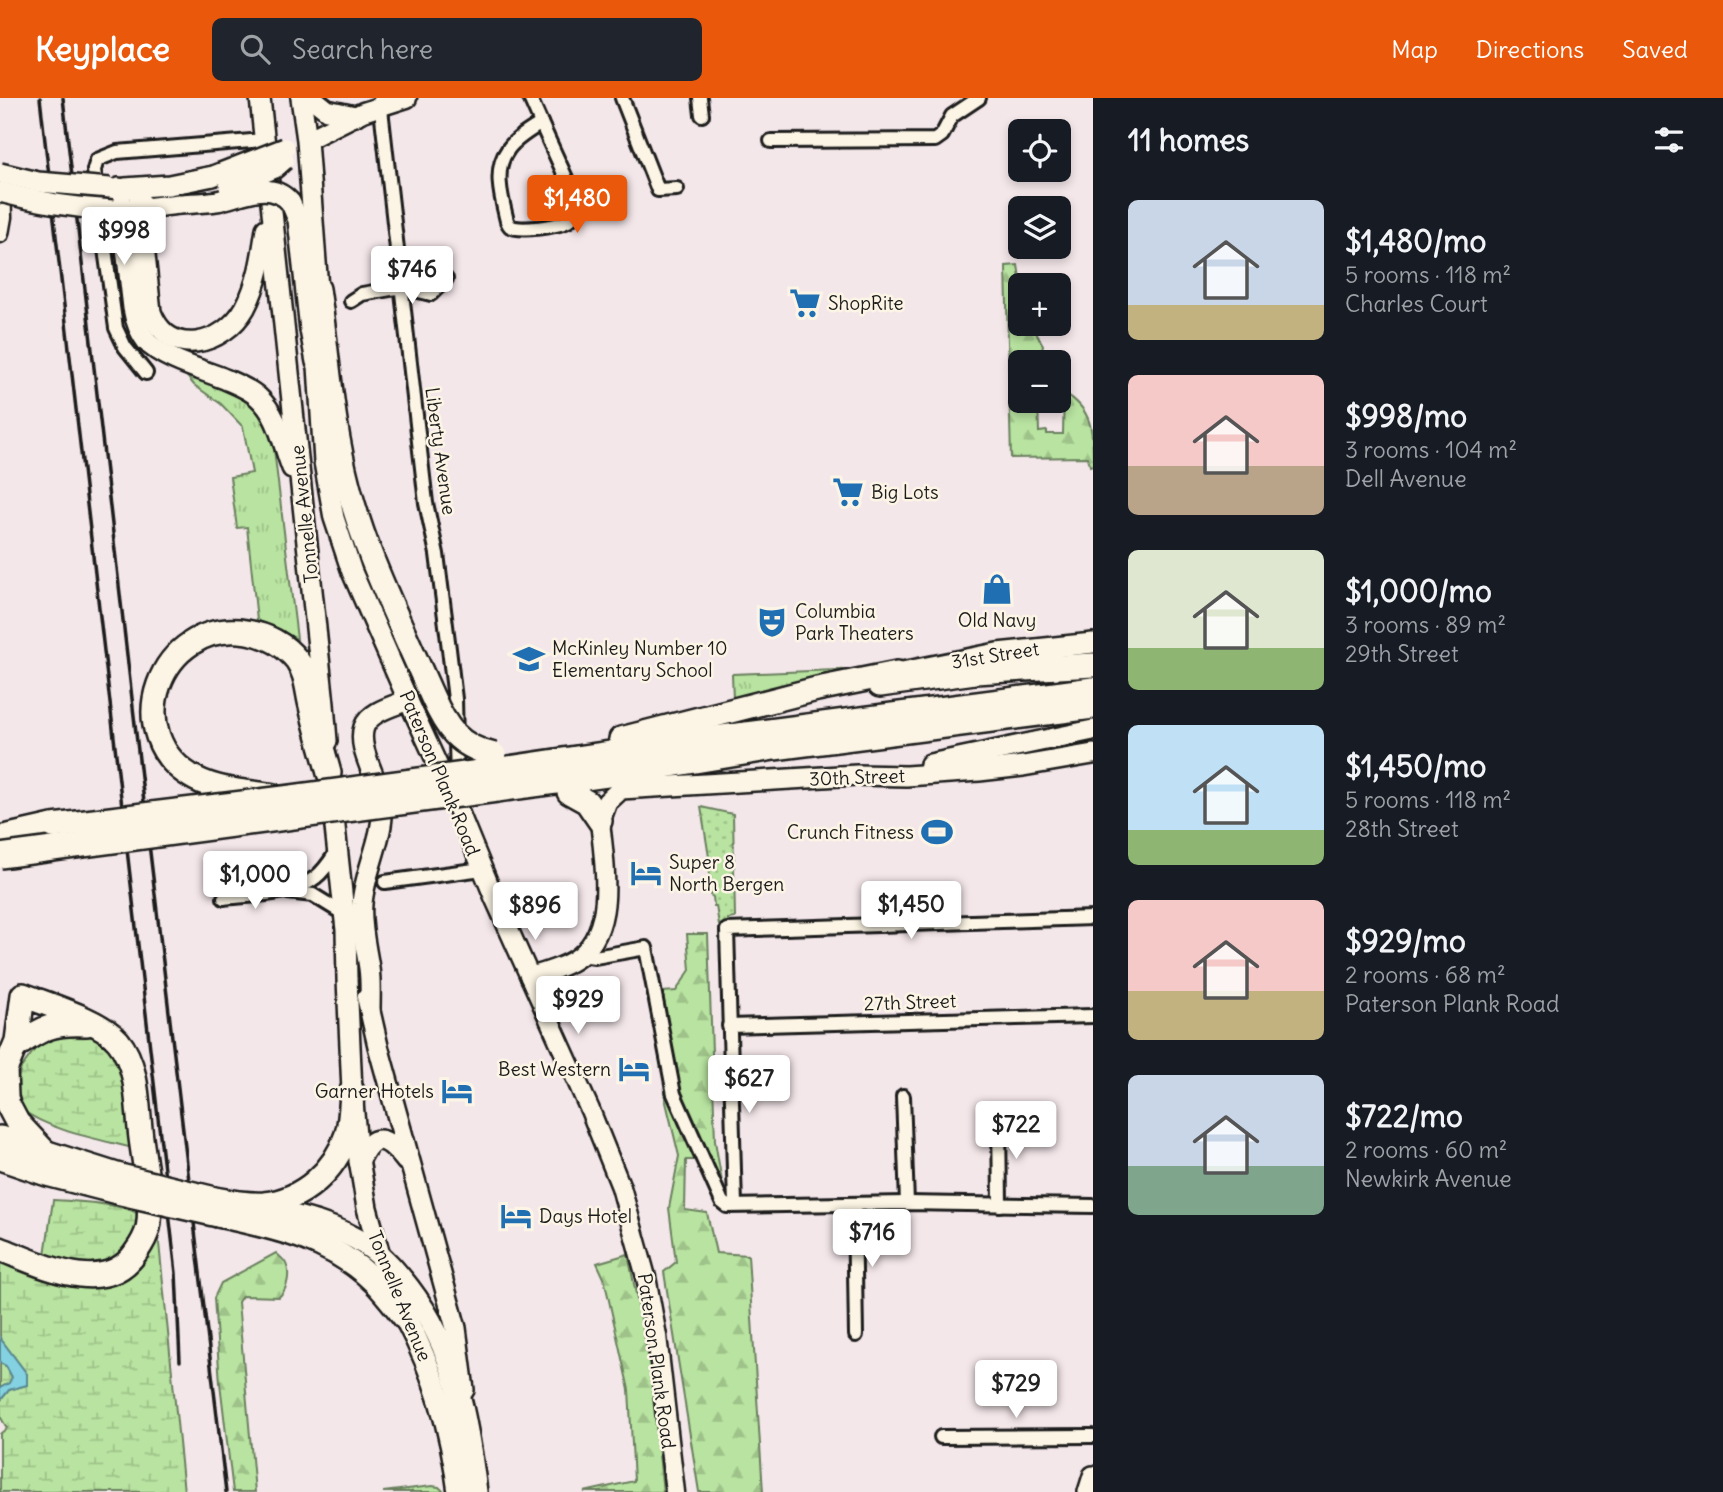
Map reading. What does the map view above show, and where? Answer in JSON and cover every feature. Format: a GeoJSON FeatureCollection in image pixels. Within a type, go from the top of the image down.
{"type":"FeatureCollection","features":[{"type":"Feature","properties":{"kind":"highway"},"geometry":{"type":"LineString","coordinates":[[318,289],[336,426],[347,482],[365,544],[441,716],[447,727],[495,772],[569,792],[592,807],[600,821]]}},
{"type":"Feature","properties":{"kind":"highway"},"geometry":{"type":"LineString","coordinates":[[284,798],[201,782],[188,775],[165,751],[156,733],[153,712],[155,697],[166,668],[181,650],[200,637],[215,632],[259,634],[279,644],[296,660],[305,675],[329,773]]}},
{"type":"Feature","properties":{"kind":"highway"},"geometry":{"type":"LineString","coordinates":[[751,707],[954,675],[1093,665]]}},
{"type":"Feature","properties":{"kind":"highway"},"geometry":{"type":"LineString","coordinates":[[542,764],[596,744],[817,689],[897,673]]}},
{"type":"Feature","properties":{"kind":"highway"},"geometry":{"type":"LineString","coordinates":[[0,856],[699,740],[1093,689]]}},
{"type":"Feature","properties":{"kind":"highway"},"geometry":{"type":"LineString","coordinates":[[0,828],[53,826],[495,772],[622,773],[774,748],[1093,707]]}},
{"type":"Feature","properties":{"kind":"highway"},"geometry":{"type":"LineString","coordinates":[[569,792],[621,789]]}},
{"type":"Feature","properties":{"kind":"highway"},"geometry":{"type":"LineString","coordinates":[[0,838],[53,826]]}},
{"type":"Feature","properties":{"kind":"highway"},"geometry":{"type":"LineString","coordinates":[[0,1249],[74,1275],[100,1276],[119,1269],[132,1258],[143,1243],[148,1229],[148,1195],[130,1060],[121,1045],[98,1025],[23,1000]]}},
{"type":"Feature","properties":{"kind":"highway"},"geometry":{"type":"LineString","coordinates":[[23,1000],[24,1014],[30,1024],[46,1028]]}},
{"type":"Feature","properties":{"kind":"highway"},"geometry":{"type":"LineString","coordinates":[[23,1000],[15,1047],[3,1073],[6,1097],[12,1115],[22,1129],[47,1154]]}},
{"type":"Feature","properties":{"kind":"highway"},"geometry":{"type":"LineString","coordinates":[[15,1047],[46,1028],[60,1024],[98,1025]]}},
{"type":"Feature","properties":{"kind":"highway"},"geometry":{"type":"LineString","coordinates":[[222,1206],[280,1201],[296,1195],[318,1180],[336,1159],[344,1141],[348,1130],[352,1091]]}},
{"type":"Feature","properties":{"kind":"highway"},"geometry":{"type":"LineString","coordinates":[[0,1138],[47,1154],[121,1185]]}},
{"type":"Feature","properties":{"kind":"highway"},"geometry":{"type":"LineString","coordinates":[[0,1157],[47,1174],[121,1185],[326,1225],[367,1245],[401,1278],[437,1331],[456,1383],[469,1436]]}},
{"type":"Feature","properties":{"kind":"highway"},"geometry":{"type":"LineString","coordinates":[[222,1206],[328,1247],[372,1279],[406,1319]]}},
{"type":"Feature","properties":{"kind":"highway","name":"Tonnelle Avenue"},"geometry":{"type":"LineString","coordinates":[[406,1319],[421,1350],[444,1412],[454,1456],[458,1492]]}},
{"type":"Feature","properties":{"kind":"highway","name":"Tonnelle Avenue"},"geometry":{"type":"LineString","coordinates":[[469,1436],[476,1492]]}},
{"type":"Feature","properties":{"kind":"main road","name":"Tonnelle Avenue"},"geometry":{"type":"LineString","coordinates":[[260,98],[264,140],[280,203],[302,495],[345,922],[352,1091],[359,1162],[367,1208],[380,1256],[406,1319]]}},
{"type":"Feature","properties":{"kind":"main road","name":"Paterson Plank Road"},"geometry":{"type":"LineString","coordinates":[[301,98],[307,140],[318,289],[317,370],[324,462],[338,536],[590,1110],[621,1187],[646,1277],[657,1336],[675,1492]]}},
{"type":"Feature","properties":{"kind":"main road"},"geometry":{"type":"LineString","coordinates":[[312,98],[327,110],[355,116]]}},
{"type":"Feature","properties":{"kind":"main road"},"geometry":{"type":"LineString","coordinates":[[0,172],[55,184],[122,188],[169,185],[213,176],[285,154],[380,102],[407,98]]}},
{"type":"Feature","properties":{"kind":"main road"},"geometry":{"type":"LineString","coordinates":[[179,204],[275,168],[285,154]]}},
{"type":"Feature","properties":{"kind":"main road"},"geometry":{"type":"LineString","coordinates":[[122,188],[133,308],[142,335],[161,352],[244,387],[258,397],[270,410],[278,427],[302,495]]}},
{"type":"Feature","properties":{"kind":"main road"},"geometry":{"type":"LineString","coordinates":[[0,192],[76,207],[124,209],[216,201],[264,190],[276,191],[282,195],[258,272],[246,305],[237,320],[207,339],[191,343],[170,337],[154,320],[124,209]]}},
{"type":"Feature","properties":{"kind":"main road","name":"Paterson Plank Road"},"geometry":{"type":"LineString","coordinates":[[280,203],[293,208],[298,220],[317,370]]}},
{"type":"Feature","properties":{"kind":"main road","name":"31st Street"},"geometry":{"type":"LineString","coordinates":[[897,673],[990,654],[1093,643]]}},
{"type":"Feature","properties":{"kind":"main road"},"geometry":{"type":"LineString","coordinates":[[370,1011],[369,972],[361,905],[365,880],[380,828],[382,805],[363,746],[363,732],[372,716],[408,700]]}},
{"type":"Feature","properties":{"kind":"main road"},"geometry":{"type":"LineString","coordinates":[[857,775],[965,757],[1093,730]]}},
{"type":"Feature","properties":{"kind":"main road","name":"30th Street"},"geometry":{"type":"LineString","coordinates":[[621,789],[857,775],[906,776],[999,769],[1093,754]]}},
{"type":"Feature","properties":{"kind":"main road"},"geometry":{"type":"LineString","coordinates":[[530,977],[570,962],[581,955],[595,938],[602,915],[606,878],[600,821],[607,802],[621,789]]}},
{"type":"Feature","properties":{"kind":"main road","name":"Tonnelle Avenue"},"geometry":{"type":"LineString","coordinates":[[345,922],[361,972],[456,1328],[469,1436]]}},
{"type":"Feature","properties":{"kind":"main road"},"geometry":{"type":"LineString","coordinates":[[359,1162],[369,1146],[378,1140],[384,1140],[393,1145],[411,1167]]}},
{"type":"Feature","properties":{"kind":"main road"},"geometry":{"type":"LineString","coordinates":[[1088,1492],[1093,1476]]}},
{"type":"Feature","properties":{"kind":"street"},"geometry":{"type":"LineString","coordinates":[[530,98],[576,200],[575,211],[567,221],[518,229],[510,226],[507,221],[500,180],[501,169],[505,152],[541,123]]}},
{"type":"Feature","properties":{"kind":"street"},"geometry":{"type":"LineString","coordinates":[[622,98],[658,190],[677,190]]}},
{"type":"Feature","properties":{"kind":"street"},"geometry":{"type":"LineString","coordinates":[[700,98],[702,115]]}},
{"type":"Feature","properties":{"kind":"street"},"geometry":{"type":"LineString","coordinates":[[771,141],[935,140],[942,135],[952,116],[979,98]]}},
{"type":"Feature","properties":{"kind":"street","name":"Liberty Avenue"},"geometry":{"type":"LineString","coordinates":[[380,102],[426,503],[438,554],[455,699],[458,809]]}},
{"type":"Feature","properties":{"kind":"street"},"geometry":{"type":"LineString","coordinates":[[146,373],[124,347],[116,328],[94,170],[97,160],[117,152],[264,140]]}},
{"type":"Feature","properties":{"kind":"street"},"geometry":{"type":"LineString","coordinates":[[0,172],[3,200],[0,234]]}},
{"type":"Feature","properties":{"kind":"street"},"geometry":{"type":"LineString","coordinates":[[351,301],[362,294],[402,287],[431,294],[446,279]]}},
{"type":"Feature","properties":{"kind":"street"},"geometry":{"type":"LineString","coordinates":[[224,898],[281,891],[308,883],[321,873],[337,851]]}},
{"type":"Feature","properties":{"kind":"street"},"geometry":{"type":"LineString","coordinates":[[385,882],[482,869]]}},
{"type":"Feature","properties":{"kind":"street"},"geometry":{"type":"LineString","coordinates":[[281,891],[313,895],[345,922]]}},
{"type":"Feature","properties":{"kind":"street"},"geometry":{"type":"LineString","coordinates":[[735,1205],[727,930],[1093,918]]}},
{"type":"Feature","properties":{"kind":"street"},"geometry":{"type":"LineString","coordinates":[[581,955],[596,957],[646,948],[674,1094],[722,1202],[727,1206],[907,1203],[1093,1206]]}},
{"type":"Feature","properties":{"kind":"street","name":"27th Street"},"geometry":{"type":"LineString","coordinates":[[729,1026],[1093,1016]]}},
{"type":"Feature","properties":{"kind":"street"},"geometry":{"type":"LineString","coordinates":[[903,1096],[907,1203]]}},
{"type":"Feature","properties":{"kind":"street"},"geometry":{"type":"LineString","coordinates":[[999,1118],[1000,1205]]}},
{"type":"Feature","properties":{"kind":"street"},"geometry":{"type":"LineString","coordinates":[[854,1204],[856,1335]]}},
{"type":"Feature","properties":{"kind":"street"},"geometry":{"type":"LineString","coordinates":[[941,1437],[1093,1436]]}},
{"type":"Feature","properties":{"kind":"green space"},"geometry":{"type":"Polygon","coordinates":[[[1018,265],[1019,273],[1008,273],[1008,336],[1038,336],[1043,345],[1042,350],[1008,350],[1006,266],[1018,265]]]}},
{"type":"Feature","properties":{"kind":"green space"},"geometry":{"type":"Polygon","coordinates":[[[184,373],[240,395],[266,419],[273,441],[297,639],[257,620],[247,527],[237,528],[230,477],[252,473],[243,427],[221,404],[194,385],[184,373]]]}},
{"type":"Feature","properties":{"kind":"green space"},"geometry":{"type":"Polygon","coordinates":[[[1071,397],[1081,406],[1091,432],[1093,465],[1090,466],[1088,457],[1011,458],[1010,413],[1038,413],[1039,432],[1063,434],[1064,413],[1071,413],[1071,397]]]}},
{"type":"Feature","properties":{"kind":"green space"},"geometry":{"type":"Polygon","coordinates":[[[862,671],[733,699],[732,674],[862,671]]]}},
{"type":"Feature","properties":{"kind":"green space"},"geometry":{"type":"Polygon","coordinates":[[[1093,737],[1093,748],[966,766],[1093,737]]]}},
{"type":"Feature","properties":{"kind":"green space"},"geometry":{"type":"Polygon","coordinates":[[[701,807],[733,814],[735,918],[728,919],[728,924],[719,925],[716,906],[710,895],[709,857],[701,807]]]}},
{"type":"Feature","properties":{"kind":"green space"},"geometry":{"type":"Polygon","coordinates":[[[687,934],[708,934],[715,1141],[724,1194],[698,1160],[686,1160],[685,1210],[707,1213],[716,1253],[748,1255],[763,1492],[699,1492],[664,1272],[676,1262],[669,1208],[679,1156],[665,1098],[663,992],[676,991],[690,970],[687,934]]]}},
{"type":"Feature","properties":{"kind":"green space"},"geometry":{"type":"Polygon","coordinates":[[[90,1030],[119,1057],[137,1149],[61,1129],[19,1108],[15,1090],[21,1068],[38,1045],[62,1032],[90,1030]]]}},
{"type":"Feature","properties":{"kind":"green space"},"geometry":{"type":"Polygon","coordinates":[[[53,1200],[112,1205],[140,1216],[131,1239],[118,1258],[87,1267],[45,1255],[53,1200]]]}},
{"type":"Feature","properties":{"kind":"green space"},"geometry":{"type":"Polygon","coordinates":[[[158,1233],[184,1492],[0,1492],[0,1434],[7,1428],[1,1418],[0,1401],[9,1390],[27,1385],[27,1374],[0,1338],[0,1258],[87,1286],[134,1271],[158,1233]]]}},
{"type":"Feature","properties":{"kind":"green space"},"geometry":{"type":"Polygon","coordinates":[[[276,1253],[285,1262],[288,1271],[282,1294],[279,1297],[242,1296],[238,1302],[255,1492],[233,1492],[220,1383],[214,1298],[221,1283],[276,1253]]]}},
{"type":"Feature","properties":{"kind":"green space"},"geometry":{"type":"Polygon","coordinates":[[[628,1254],[649,1359],[663,1492],[584,1492],[634,1481],[629,1390],[604,1278],[597,1263],[628,1254]]]}},
{"type":"Feature","properties":{"kind":"green space"},"geometry":{"type":"Polygon","coordinates":[[[0,1363],[6,1366],[12,1377],[10,1383],[0,1388],[0,1363]]]}},
{"type":"Feature","properties":{"kind":"green space"},"geometry":{"type":"Polygon","coordinates":[[[439,1487],[444,1492],[383,1492],[439,1487]]]}},
{"type":"Feature","properties":{"kind":"water"},"geometry":{"type":"Polygon","coordinates":[[[0,1338],[27,1374],[27,1385],[9,1390],[0,1401],[0,1388],[9,1383],[12,1377],[6,1366],[0,1363],[0,1338]]]}},
{"type":"Feature","properties":{"kind":"railway"},"geometry":{"type":"LineString","coordinates":[[40,98],[176,1273],[180,1361]]}},
{"type":"Feature","properties":{"kind":"railway"},"geometry":{"type":"LineString","coordinates":[[63,98],[226,1492]]}},
{"type":"Feature","properties":{"kind":"place","name":"ShopRite"},"geometry":{"type":"Point","coordinates":[805,303]}},
{"type":"Feature","properties":{"kind":"place","name":"Big Lots"},"geometry":{"type":"Point","coordinates":[848,492]}},
{"type":"Feature","properties":{"kind":"place","name":"Old Navy"},"geometry":{"type":"Point","coordinates":[997,589]}},
{"type":"Feature","properties":{"kind":"place","name":"Columbia Park Theaters"},"geometry":{"type":"Point","coordinates":[772,622]}},
{"type":"Feature","properties":{"kind":"place","name":"McKinley Number 10 Elementary School"},"geometry":{"type":"Point","coordinates":[529,659]}},
{"type":"Feature","properties":{"kind":"place","name":"Crunch Fitness"},"geometry":{"type":"Point","coordinates":[937,832]}},
{"type":"Feature","properties":{"kind":"place","name":"Super 8 North Bergen"},"geometry":{"type":"Point","coordinates":[646,873]}},
{"type":"Feature","properties":{"kind":"place","name":"Best Western"},"geometry":{"type":"Point","coordinates":[634,1069]}},
{"type":"Feature","properties":{"kind":"place","name":"Garner Hotels"},"geometry":{"type":"Point","coordinates":[457,1091]}},
{"type":"Feature","properties":{"kind":"place","name":"Days Hotel"},"geometry":{"type":"Point","coordinates":[516,1216]}}]}
